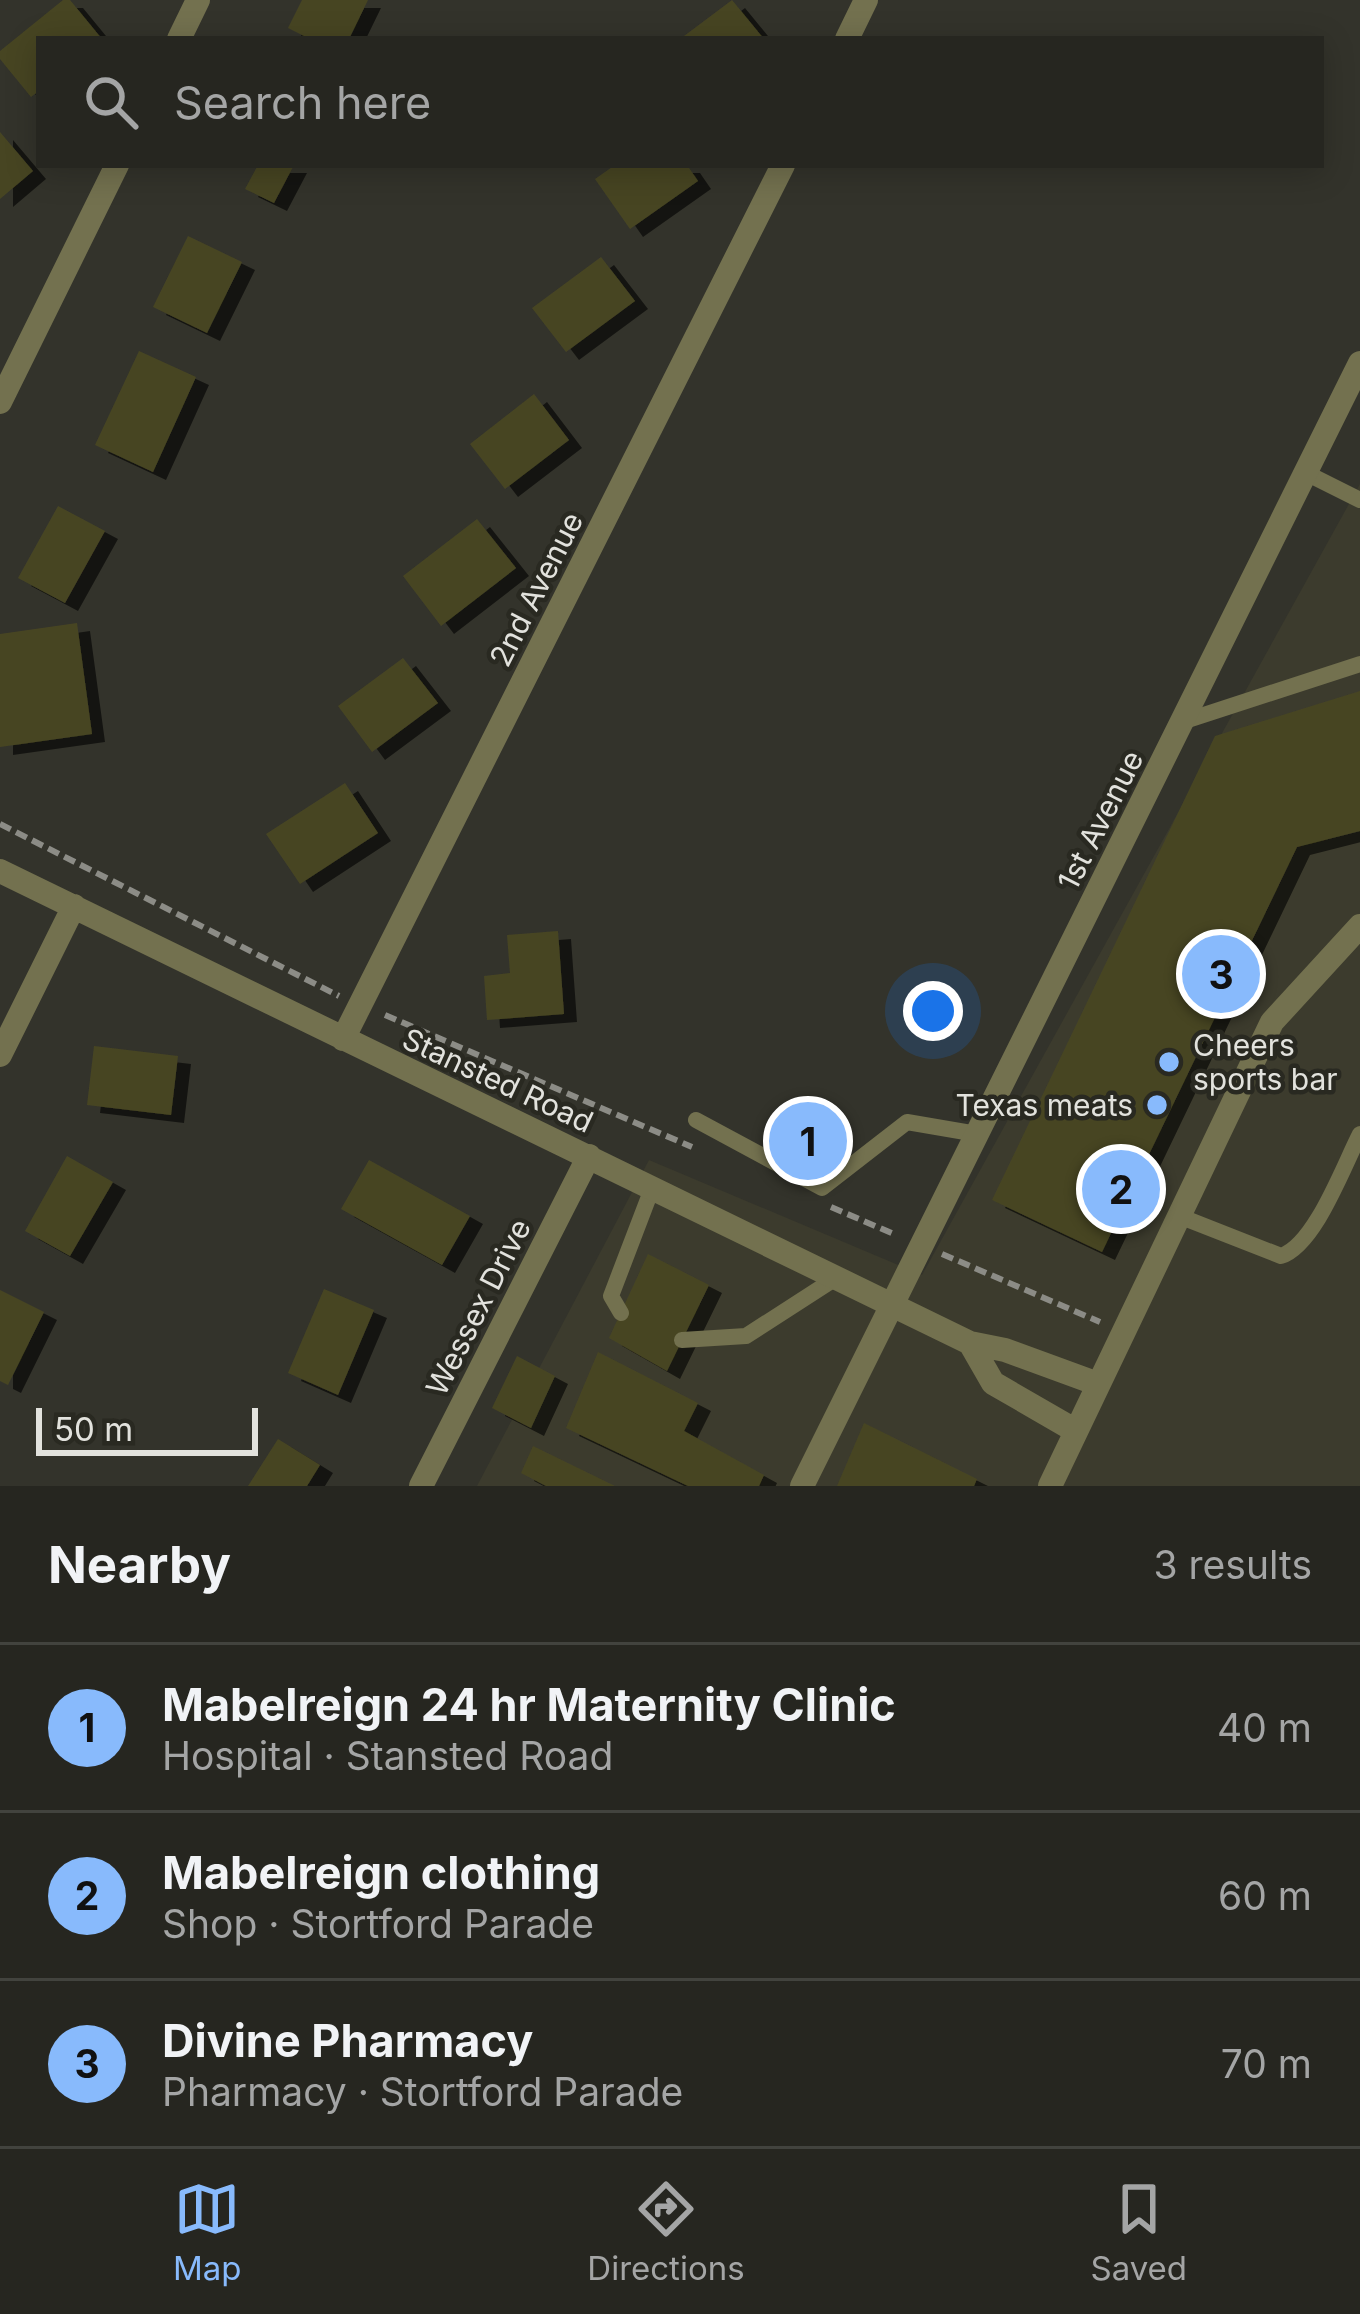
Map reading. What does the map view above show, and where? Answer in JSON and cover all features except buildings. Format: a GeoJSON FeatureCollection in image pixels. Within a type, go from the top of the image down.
{"type":"FeatureCollection","features":[{"type":"Feature","properties":{"kind":"street"},"geometry":{"type":"LineString","coordinates":[[180,36],[198,0]]}},
{"type":"Feature","properties":{"kind":"street"},"geometry":{"type":"LineString","coordinates":[[848,36],[866,0]]}},
{"type":"Feature","properties":{"kind":"street"},"geometry":{"type":"LineString","coordinates":[[0,402],[116,168]]}},
{"type":"Feature","properties":{"kind":"street","name":"2nd Avenue"},"geometry":{"type":"LineString","coordinates":[[343,1039],[781,168]]}},
{"type":"Feature","properties":{"kind":"street","name":"1st Avenue"},"geometry":{"type":"LineString","coordinates":[[802,1486],[1360,363]]}},
{"type":"Feature","properties":{"kind":"street","name":"Stansted Road"},"geometry":{"type":"LineString","coordinates":[[0,871],[970,1343],[1005,1350],[1098,1384]]}},
{"type":"Feature","properties":{"kind":"street"},"geometry":{"type":"LineString","coordinates":[[0,1055],[74,905]]}},
{"type":"Feature","properties":{"kind":"street"},"geometry":{"type":"LineString","coordinates":[[1050,1486],[1272,1022],[1360,926]]}},
{"type":"Feature","properties":{"kind":"street","name":"Wessex Drive"},"geometry":{"type":"LineString","coordinates":[[422,1486],[589,1156]]}},
{"type":"Feature","properties":{"kind":"street","name":"Stansted Road"},"geometry":{"type":"LineString","coordinates":[[970,1343],[993,1382],[1076,1431]]}},
{"type":"Feature","properties":{"kind":"lane"},"geometry":{"type":"LineString","coordinates":[[1306,473],[1360,500]]}},
{"type":"Feature","properties":{"kind":"lane"},"geometry":{"type":"LineString","coordinates":[[1182,722],[1360,664]]}},
{"type":"Feature","properties":{"kind":"lane"},"geometry":{"type":"LineString","coordinates":[[696,1120],[822,1187],[907,1122],[977,1134]]}},
{"type":"Feature","properties":{"kind":"lane"},"geometry":{"type":"LineString","coordinates":[[1179,1216],[1281,1256],[1288,1254],[1306,1238],[1360,1135]]}},
{"type":"Feature","properties":{"kind":"lane"},"geometry":{"type":"LineString","coordinates":[[620,1313],[611,1295],[653,1186]]}},
{"type":"Feature","properties":{"kind":"lane"},"geometry":{"type":"LineString","coordinates":[[682,1340],[746,1336],[838,1276]]}},
{"type":"Feature","properties":{"kind":"path"},"geometry":{"type":"LineString","coordinates":[[0,824],[360,1005],[709,1154]]}},
{"type":"Feature","properties":{"kind":"path"},"geometry":{"type":"LineString","coordinates":[[818,1201],[905,1238]]}},
{"type":"Feature","properties":{"kind":"path"},"geometry":{"type":"LineString","coordinates":[[927,1248],[1123,1332]]}},
{"type":"Feature","properties":{"kind":"shaded area"},"geometry":{"type":"Polygon","coordinates":[[[1360,484],[1360,1486],[477,1486],[649,1160],[922,1275],[1360,484]]]}},
{"type":"Feature","properties":{"kind":"place","name":"Divine Pharmacy"},"geometry":{"type":"Point","coordinates":[1221,974]}},
{"type":"Feature","properties":{"kind":"place","name":"Cheers sports bar"},"geometry":{"type":"Point","coordinates":[1169,1062]}},
{"type":"Feature","properties":{"kind":"place","name":"Texas meats"},"geometry":{"type":"Point","coordinates":[1157,1105]}},
{"type":"Feature","properties":{"kind":"place","name":"Mabelreign 24 hr Maternity Clinic"},"geometry":{"type":"Point","coordinates":[808,1141]}},
{"type":"Feature","properties":{"kind":"place","name":"Mabelreign clothing"},"geometry":{"type":"Point","coordinates":[1121,1189]}}]}
